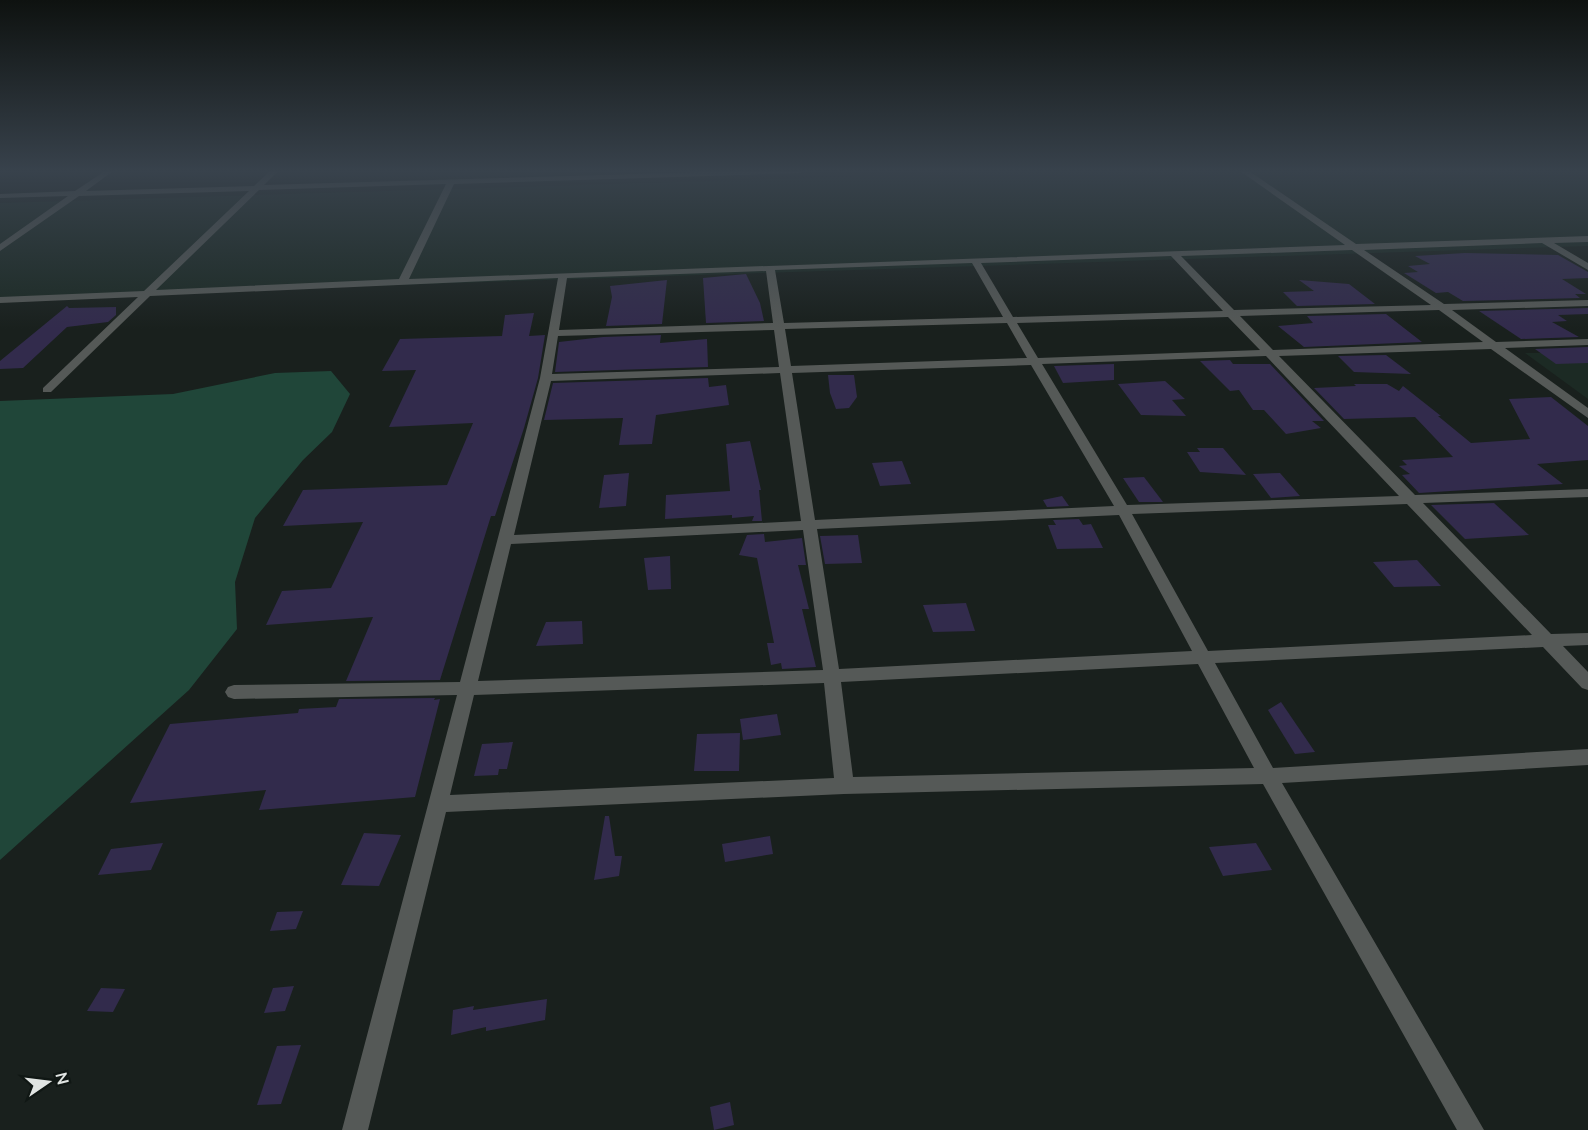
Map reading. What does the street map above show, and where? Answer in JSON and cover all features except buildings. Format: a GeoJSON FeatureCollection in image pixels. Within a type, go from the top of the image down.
{"type":"FeatureCollection","features":[{"type":"Feature","properties":{"kind":"street"},"geometry":{"type":"LineString","coordinates":[[0,248],[35,224]]}},
{"type":"Feature","properties":{"kind":"street"},"geometry":{"type":"LineString","coordinates":[[46,390],[220,224]]}},
{"type":"Feature","properties":{"kind":"street"},"geometry":{"type":"LineString","coordinates":[[403,282],[431,224]]}},
{"type":"Feature","properties":{"kind":"street"},"geometry":{"type":"LineString","coordinates":[[1319,224],[1441,307],[1588,414]]}},
{"type":"Feature","properties":{"kind":"street"},"geometry":{"type":"LineString","coordinates":[[0,300],[564,274],[1588,239]]}},
{"type":"Feature","properties":{"kind":"street"},"geometry":{"type":"LineString","coordinates":[[1544,241],[1588,267]]}},
{"type":"Feature","properties":{"kind":"street"},"geometry":{"type":"LineString","coordinates":[[1174,254],[1588,683]]}},
{"type":"Feature","properties":{"kind":"street"},"geometry":{"type":"LineString","coordinates":[[975,261],[1123,510],[1268,776],[1471,1130]]}},
{"type":"Feature","properties":{"kind":"street"},"geometry":{"type":"LineString","coordinates":[[770,267],[832,676],[844,786]]}},
{"type":"Feature","properties":{"kind":"street"},"geometry":{"type":"LineString","coordinates":[[355,1130],[546,378],[564,274]]}},
{"type":"Feature","properties":{"kind":"street"},"geometry":{"type":"LineString","coordinates":[[555,333],[1588,303]]}},
{"type":"Feature","properties":{"kind":"street"},"geometry":{"type":"LineString","coordinates":[[546,378],[1588,342]]}},
{"type":"Feature","properties":{"kind":"street"},"geometry":{"type":"LineString","coordinates":[[506,540],[1123,510],[1588,493]]}},
{"type":"Feature","properties":{"kind":"street"},"geometry":{"type":"LineString","coordinates":[[234,692],[467,690],[832,676],[1202,656],[1588,639]]}},
{"type":"Feature","properties":{"kind":"street"},"geometry":{"type":"LineString","coordinates":[[439,804],[844,786],[1268,776],[1588,758]]}},
{"type":"Feature","properties":{"kind":"shaded area"},"geometry":{"type":"Polygon","coordinates":[[[0,224],[1588,224],[1588,246],[0,298],[0,224]]]}},
{"type":"Feature","properties":{"kind":"shaded area"},"geometry":{"type":"Polygon","coordinates":[[[1588,351],[1588,399],[1525,353],[1540,353],[1588,351]]]}},
{"type":"Feature","properties":{"kind":"green space"},"geometry":{"type":"Polygon","coordinates":[[[331,371],[350,394],[332,432],[303,460],[255,518],[235,582],[237,629],[189,690],[0,860],[0,401],[173,394],[275,373],[331,371]]]}}]}
